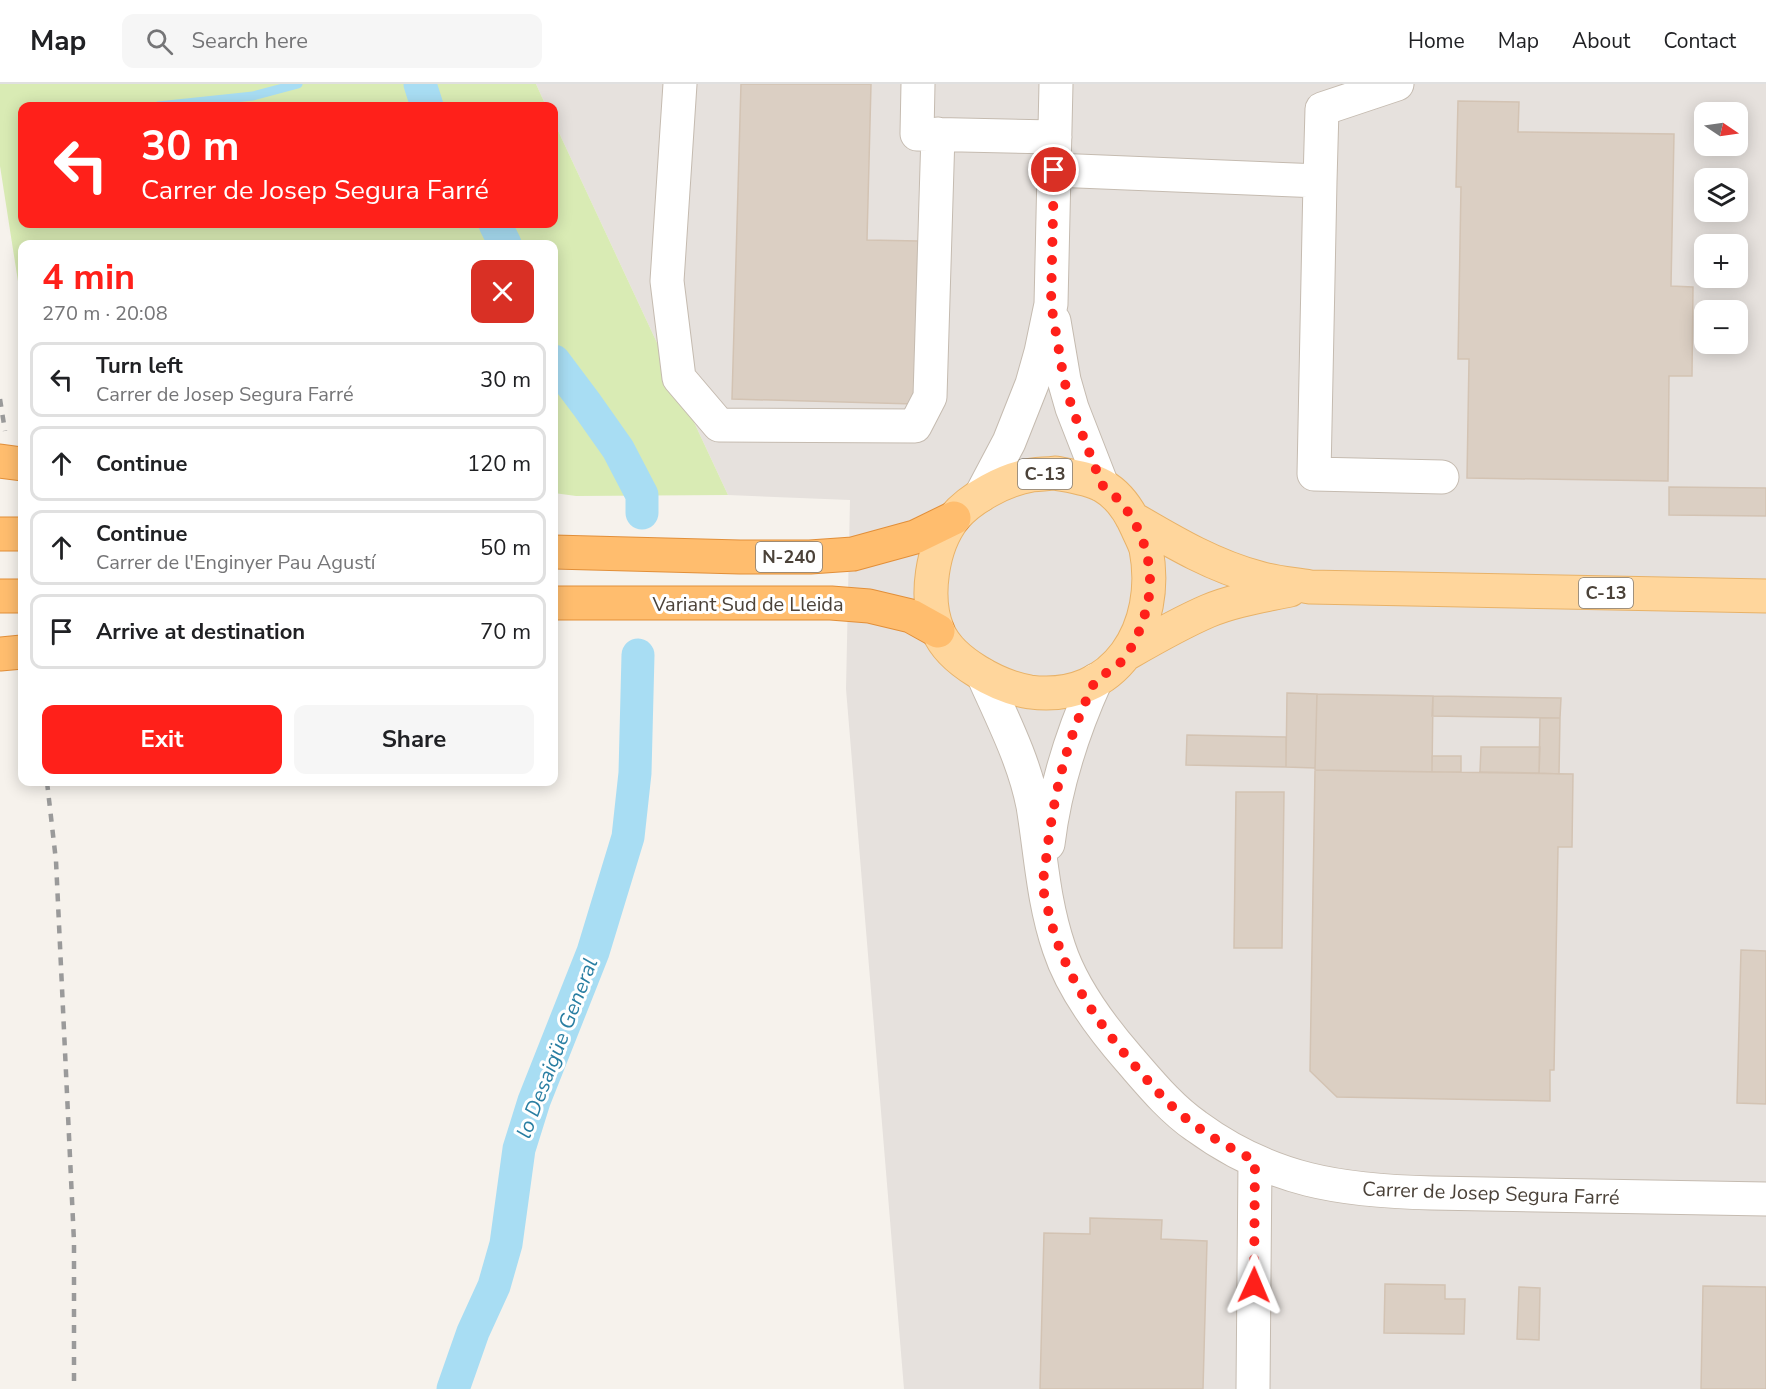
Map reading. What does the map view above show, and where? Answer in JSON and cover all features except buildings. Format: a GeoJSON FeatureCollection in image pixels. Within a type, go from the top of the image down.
{"type":"FeatureCollection","features":[{"type":"Feature","properties":{"kind":"highway"},"geometry":{"type":"LineString","coordinates":[[0,460],[18,463]]}},
{"type":"Feature","properties":{"kind":"highway","name":"N-240"},"geometry":{"type":"LineString","coordinates":[[558,552],[763,557],[853,554],[915,537],[954,518]]}},
{"type":"Feature","properties":{"kind":"highway"},"geometry":{"type":"LineString","coordinates":[[0,534],[18,534]]}},
{"type":"Feature","properties":{"kind":"highway","name":"N-240"},"geometry":{"type":"LineString","coordinates":[[558,541],[617,554]]}},
{"type":"Feature","properties":{"kind":"highway"},"geometry":{"type":"LineString","coordinates":[[0,596],[18,596]]}},
{"type":"Feature","properties":{"kind":"highway","name":"Variant Sud de Lleida"},"geometry":{"type":"LineString","coordinates":[[558,603],[831,603],[869,606],[911,616],[938,631]]}},
{"type":"Feature","properties":{"kind":"highway"},"geometry":{"type":"LineString","coordinates":[[558,611],[617,604]]}},
{"type":"Feature","properties":{"kind":"highway"},"geometry":{"type":"LineString","coordinates":[[0,654],[18,652]]}},
{"type":"Feature","properties":{"kind":"main road","name":"C-13"},"geometry":{"type":"LineString","coordinates":[[1055,473],[1102,485],[1125,506],[1146,547],[1150,580],[1147,608],[1128,653],[1118,665],[1096,680],[1074,690],[1049,693],[1029,692],[1004,686],[964,662],[947,646],[938,631],[931,602],[932,569],[941,541],[954,518],[981,495],[1030,475],[1055,473]]}},
{"type":"Feature","properties":{"kind":"main road","name":"C-13"},"geometry":{"type":"LineString","coordinates":[[1132,518],[1180,546],[1223,566],[1260,579],[1310,587],[1766,596]]}},
{"type":"Feature","properties":{"kind":"main road","name":"C-13"},"geometry":{"type":"LineString","coordinates":[[1128,653],[1210,610],[1247,598],[1310,587]]}},
{"type":"Feature","properties":{"kind":"street"},"geometry":{"type":"LineString","coordinates":[[680,84],[667,281],[679,378],[719,424],[915,426],[930,397],[938,135]]}},
{"type":"Feature","properties":{"kind":"street"},"geometry":{"type":"LineString","coordinates":[[918,84],[917,134],[1055,137]]}},
{"type":"Feature","properties":{"kind":"street"},"geometry":{"type":"LineString","coordinates":[[981,495],[1008,442],[1032,384],[1051,304],[1056,84]]}},
{"type":"Feature","properties":{"kind":"street"},"geometry":{"type":"LineString","coordinates":[[1384,86],[1322,110],[1314,474],[1442,477]]}},
{"type":"Feature","properties":{"kind":"street"},"geometry":{"type":"LineString","coordinates":[[1054,170],[1320,181]]}},
{"type":"Feature","properties":{"kind":"street"},"geometry":{"type":"LineString","coordinates":[[1051,304],[1064,380],[1072,408],[1102,485]]}},
{"type":"Feature","properties":{"kind":"street","name":"Carrer de Josep Segura Farré"},"geometry":{"type":"LineString","coordinates":[[983,675],[1017,750],[1032,804],[1043,887],[1060,951],[1084,998],[1119,1047],[1172,1106],[1196,1126],[1255,1161],[1320,1184],[1384,1192],[1766,1199]]}},
{"type":"Feature","properties":{"kind":"street","name":"Carrer de Josep Segura Farré"},"geometry":{"type":"LineString","coordinates":[[1043,887],[1050,824],[1060,776],[1079,716],[1096,680]]}},
{"type":"Feature","properties":{"kind":"street"},"geometry":{"type":"LineString","coordinates":[[1252,1389],[1255,1161]]}},
{"type":"Feature","properties":{"kind":"shaded area"},"geometry":{"type":"Polygon","coordinates":[[[536,84],[1766,84],[1766,1389],[904,1389],[846,689],[850,500],[728,495],[558,131],[558,102],[544,102],[536,84]]]}},
{"type":"Feature","properties":{"kind":"green space"},"geometry":{"type":"Polygon","coordinates":[[[0,84],[536,84],[544,102],[18,102],[18,228],[558,228],[558,131],[728,495],[576,496],[558,494],[558,240],[18,240],[18,281],[0,166],[0,84]]]}},
{"type":"Feature","properties":{"kind":"waterway"},"geometry":{"type":"LineString","coordinates":[[196,102],[253,96],[298,84]]}},
{"type":"Feature","properties":{"kind":"waterway"},"geometry":{"type":"LineString","coordinates":[[420,84],[426,102]]}},
{"type":"Feature","properties":{"kind":"waterway"},"geometry":{"type":"LineString","coordinates":[[497,228],[503,240]]}},
{"type":"Feature","properties":{"kind":"waterway"},"geometry":{"type":"LineString","coordinates":[[558,366],[618,449],[642,495],[642,513]]}},
{"type":"Feature","properties":{"kind":"waterway","name":"lo Desaigüe General"},"geometry":{"type":"LineString","coordinates":[[453,1389],[473,1332],[494,1286],[506,1244],[519,1149],[534,1101],[593,952],[628,837],[635,773],[638,655]]}},
{"type":"Feature","properties":{"kind":"railway"},"geometry":{"type":"LineString","coordinates":[[0,399],[5,431]]}},
{"type":"Feature","properties":{"kind":"railway"},"geometry":{"type":"LineString","coordinates":[[47,786],[56,861],[74,1242],[74,1389]]}},
{"type":"Feature","properties":{"kind":"route"},"geometry":{"type":"LineString","coordinates":[[1054,170],[1051,304],[1064,380],[1072,408],[1102,485],[1125,506],[1146,547],[1150,580],[1147,608],[1128,653],[1118,665],[1096,680],[1079,716],[1060,776],[1050,824],[1043,887],[1060,951],[1084,998],[1119,1047],[1172,1106],[1196,1126],[1255,1161],[1254,1285]]}}]}
